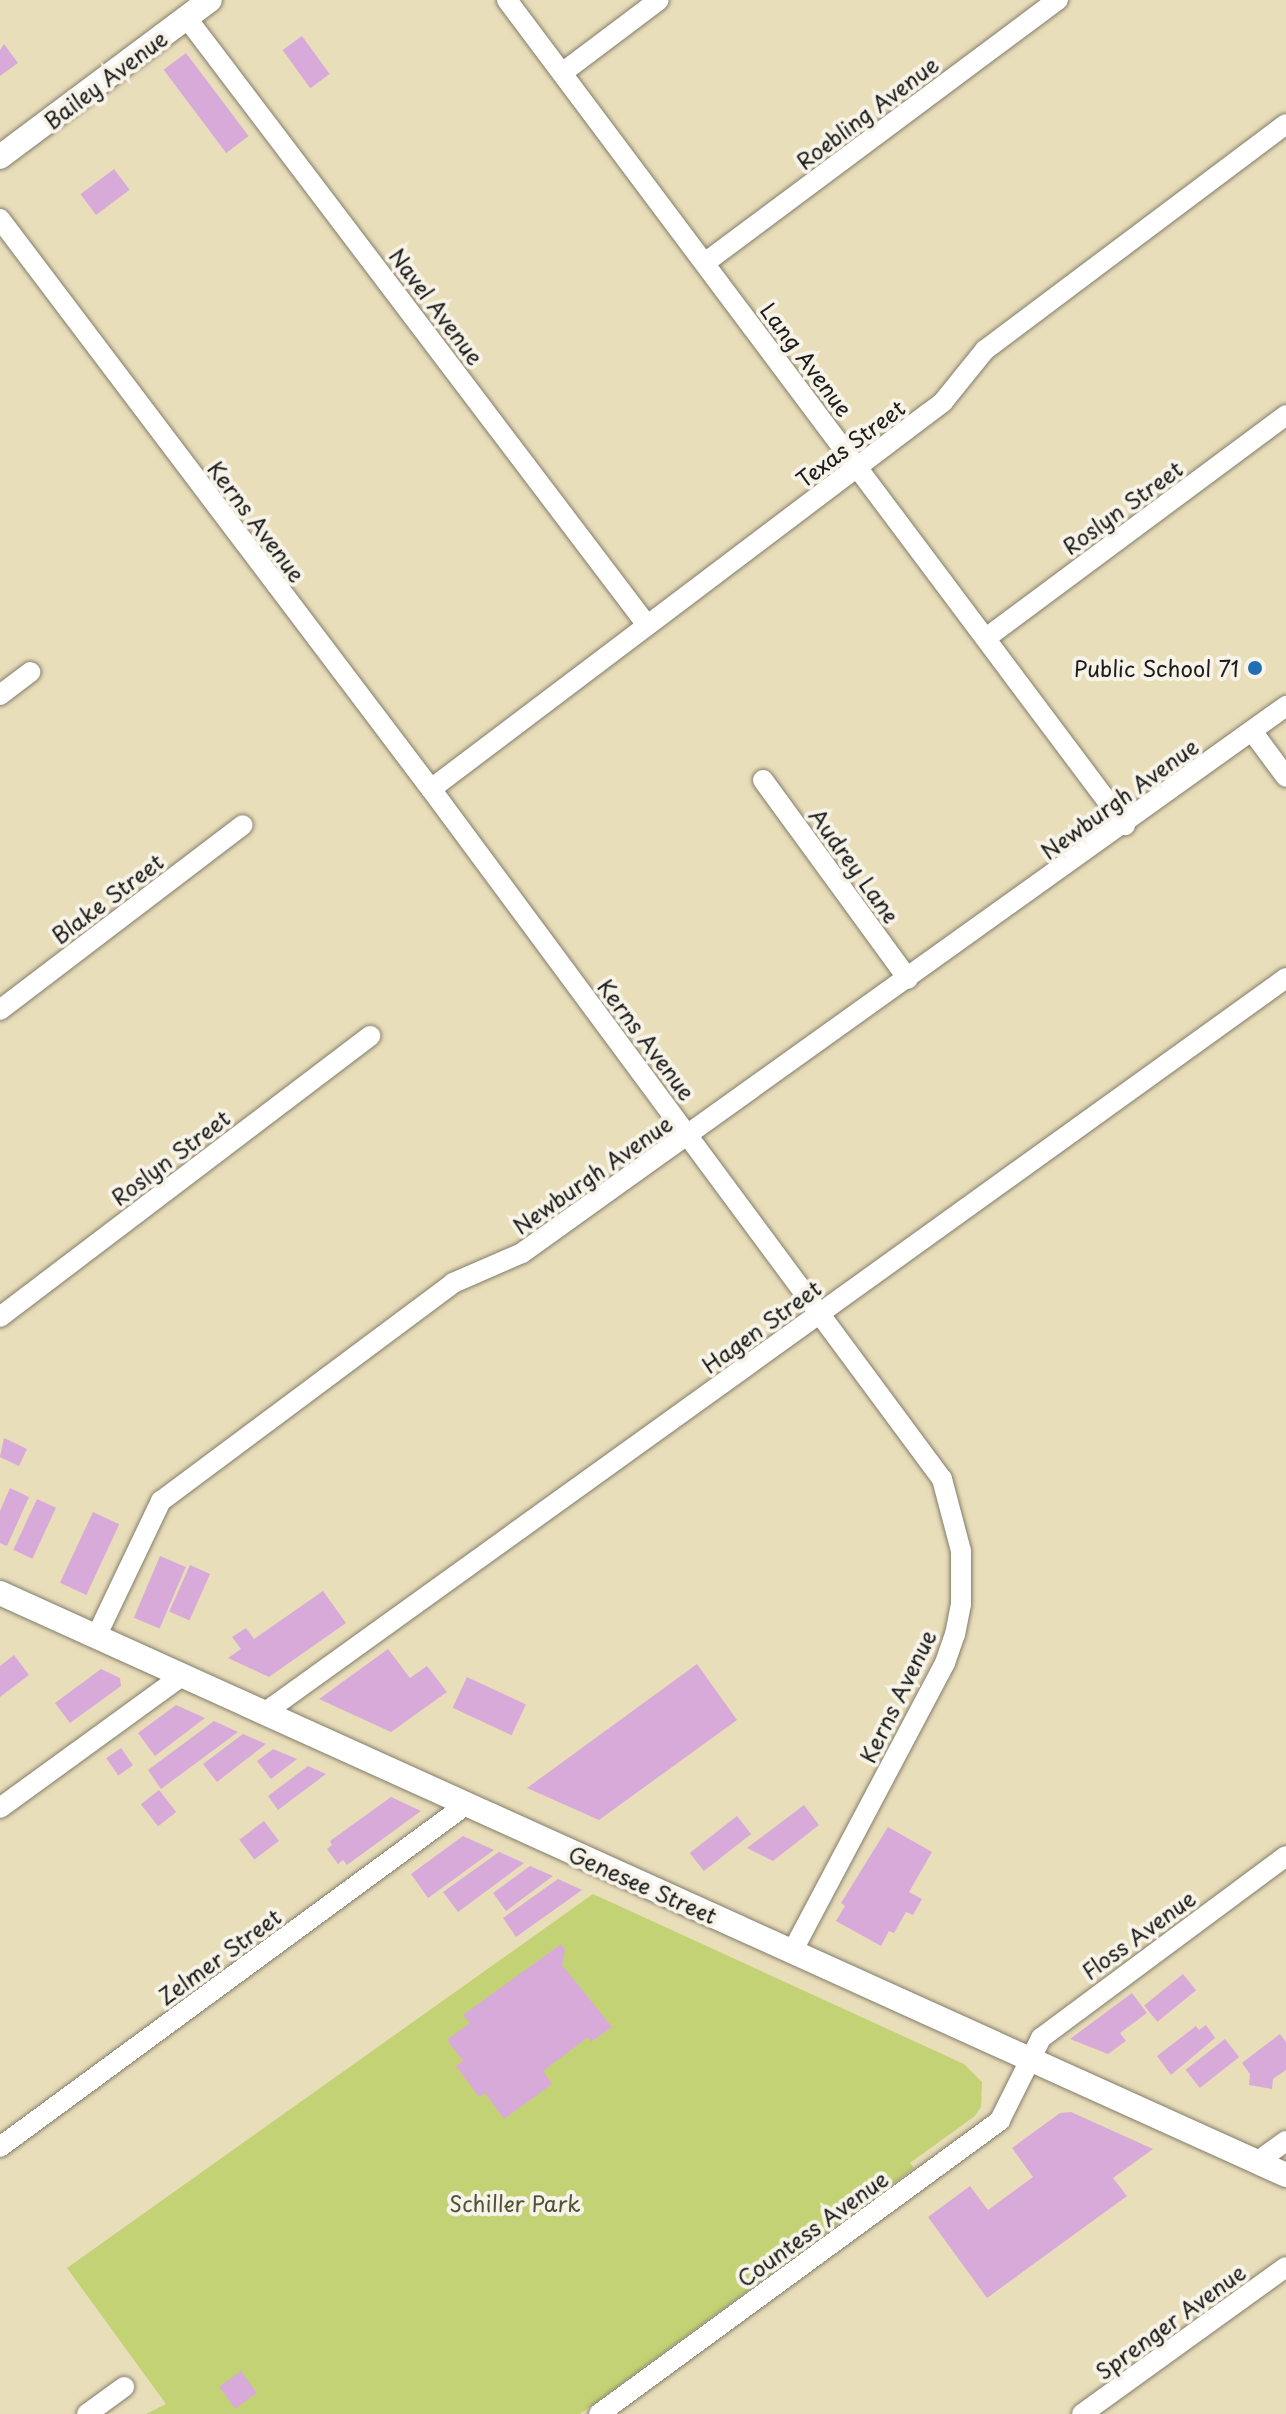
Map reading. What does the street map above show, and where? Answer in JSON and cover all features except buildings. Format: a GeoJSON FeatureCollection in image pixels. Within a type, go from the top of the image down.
{"type":"FeatureCollection","features":[{"type":"Feature","properties":{"kind":"main road","name":"Bailey Avenue"},"geometry":{"type":"LineString","coordinates":[[3,150],[210,0]]}},
{"type":"Feature","properties":{"kind":"main road","name":"Genesee Street"},"geometry":{"type":"LineString","coordinates":[[0,1593],[1286,2175]]}},
{"type":"Feature","properties":{"kind":"street","name":"Lang Avenue"},"geometry":{"type":"LineString","coordinates":[[507,0],[1125,825]]}},
{"type":"Feature","properties":{"kind":"street"},"geometry":{"type":"LineString","coordinates":[[562,73],[659,0]]}},
{"type":"Feature","properties":{"kind":"street","name":"Roebling Avenue"},"geometry":{"type":"LineString","coordinates":[[706,262],[1058,0]]}},
{"type":"Feature","properties":{"kind":"street","name":"Navel Avenue"},"geometry":{"type":"LineString","coordinates":[[186,17],[647,625]]}},
{"type":"Feature","properties":{"kind":"street","name":"Texas Street"},"geometry":{"type":"LineString","coordinates":[[431,789],[943,402],[985,350],[1286,124]]}},
{"type":"Feature","properties":{"kind":"street","name":"Kerns Avenue"},"geometry":{"type":"LineString","coordinates":[[0,219],[431,789],[942,1479],[955,1520],[962,1574],[961,1604],[945,1663],[792,1952]]}},
{"type":"Feature","properties":{"kind":"street","name":"Roslyn Street"},"geometry":{"type":"LineString","coordinates":[[986,638],[1286,415]]}},
{"type":"Feature","properties":{"kind":"street"},"geometry":{"type":"LineString","coordinates":[[0,695],[30,672]]}},
{"type":"Feature","properties":{"kind":"street","name":"Newburgh Avenue"},"geometry":{"type":"LineString","coordinates":[[96,1637],[161,1501],[453,1283],[522,1253],[1125,825],[1286,706]]}},
{"type":"Feature","properties":{"kind":"street"},"geometry":{"type":"LineString","coordinates":[[1252,731],[1286,777]]}},
{"type":"Feature","properties":{"kind":"street","name":"Audrey Lane"},"geometry":{"type":"LineString","coordinates":[[763,780],[908,979]]}},
{"type":"Feature","properties":{"kind":"street","name":"Blake Street"},"geometry":{"type":"LineString","coordinates":[[0,1010],[243,825]]}},
{"type":"Feature","properties":{"kind":"street","name":"Hagen Street"},"geometry":{"type":"LineString","coordinates":[[264,1713],[1286,978]]}},
{"type":"Feature","properties":{"kind":"street","name":"Roslyn Street"},"geometry":{"type":"LineString","coordinates":[[0,1317],[370,1036]]}},
{"type":"Feature","properties":{"kind":"street"},"geometry":{"type":"LineString","coordinates":[[0,1808],[182,1676]]}},
{"type":"Feature","properties":{"kind":"street","name":"Zelmer Street"},"geometry":{"type":"LineString","coordinates":[[0,2147],[467,1804]]}},
{"type":"Feature","properties":{"kind":"street","name":"Floss Avenue"},"geometry":{"type":"LineString","coordinates":[[1028,2060],[1041,2038],[1066,2017],[1286,1856]]}},
{"type":"Feature","properties":{"kind":"street","name":"Countess Avenue"},"geometry":{"type":"LineString","coordinates":[[599,2414],[1000,2120],[1028,2060]]}},
{"type":"Feature","properties":{"kind":"street"},"geometry":{"type":"LineString","coordinates":[[1257,2162],[1286,2141]]}},
{"type":"Feature","properties":{"kind":"street","name":"Sprenger Avenue"},"geometry":{"type":"LineString","coordinates":[[1082,2414],[1286,2267]]}},
{"type":"Feature","properties":{"kind":"street"},"geometry":{"type":"LineString","coordinates":[[87,2414],[124,2387]]}},
{"type":"Feature","properties":{"kind":"green space","name":"Schiller Park"},"geometry":{"type":"Polygon","coordinates":[[[593,1894],[964,2064],[982,2082],[981,2107],[975,2116],[910,2163],[914,2168],[580,2414],[146,2414],[166,2404],[67,2268],[593,1894]]]}},
{"type":"Feature","properties":{"kind":"place","name":"Public School 71"},"geometry":{"type":"Point","coordinates":[1255,668]}}]}
